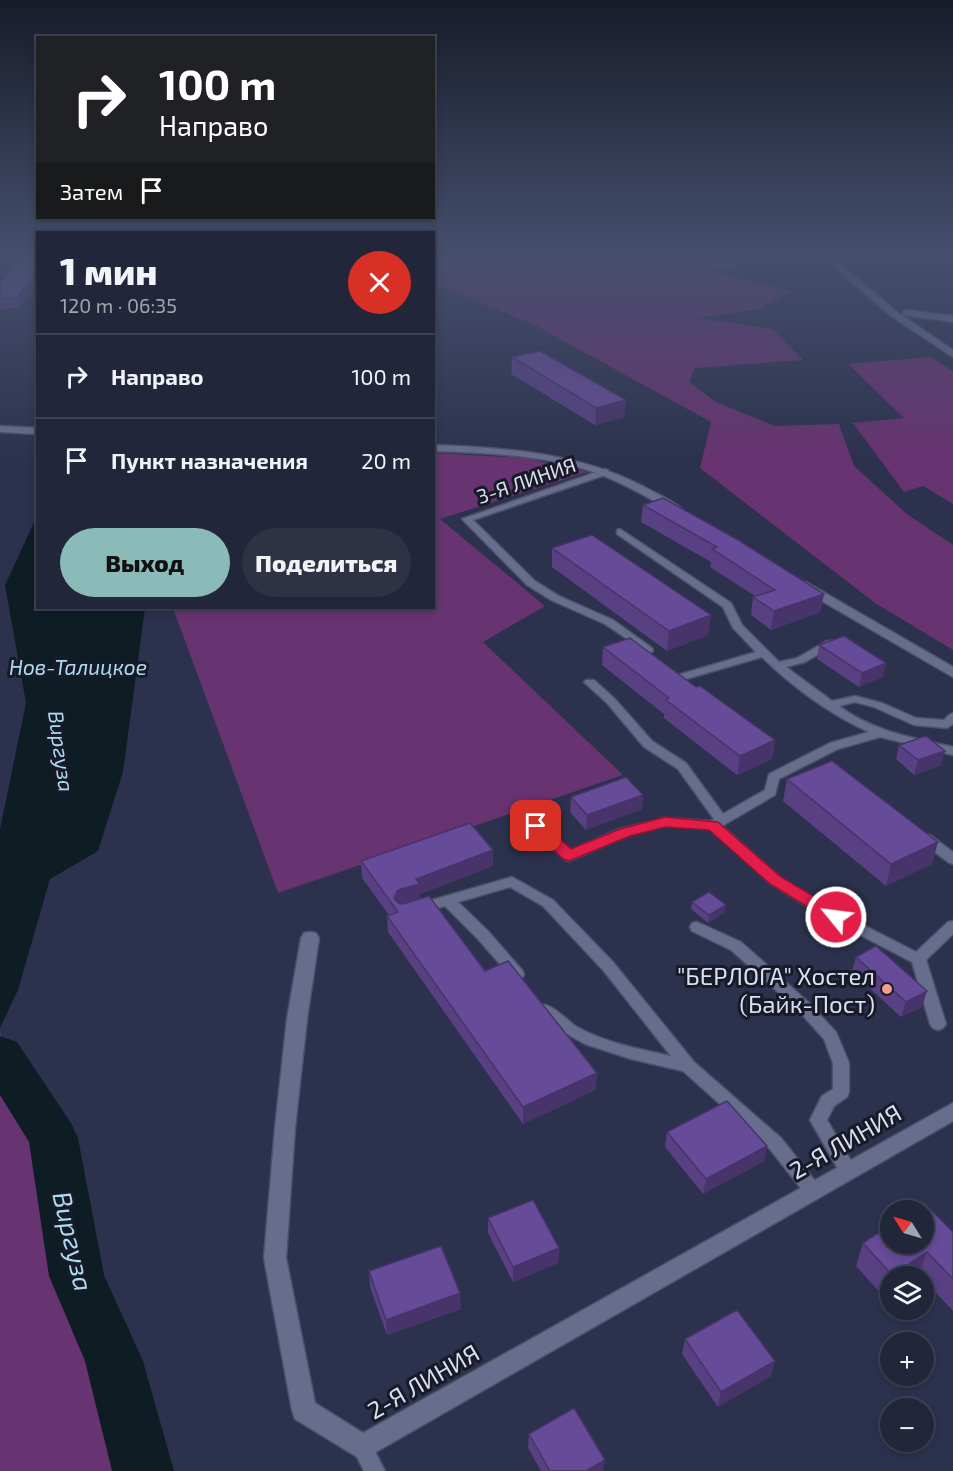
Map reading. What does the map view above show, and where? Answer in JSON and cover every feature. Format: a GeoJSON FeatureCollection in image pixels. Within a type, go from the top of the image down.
{"type":"FeatureCollection","features":[{"type":"Feature","properties":{"kind":"street"},"geometry":{"type":"LineString","coordinates":[[910,325],[953,354]]}},
{"type":"Feature","properties":{"kind":"street"},"geometry":{"type":"LineString","coordinates":[[923,325],[953,346]]}},
{"type":"Feature","properties":{"kind":"street"},"geometry":{"type":"LineString","coordinates":[[0,429],[36,431]]}},
{"type":"Feature","properties":{"kind":"street"},"geometry":{"type":"LineString","coordinates":[[435,448],[514,453],[574,463],[605,472],[684,514]]}},
{"type":"Feature","properties":{"kind":"street"},"geometry":{"type":"LineString","coordinates":[[794,579],[953,673]]}},
{"type":"Feature","properties":{"kind":"street","name":"2-Я ЛИНИЯ"},"geometry":{"type":"LineString","coordinates":[[310,938],[297,1020],[287,1107],[275,1258],[304,1410],[362,1447],[953,1111]]}},
{"type":"Feature","properties":{"kind":"lane","name":"3-Я ЛИНИЯ"},"geometry":{"type":"LineString","coordinates":[[605,472],[467,519],[531,583],[555,598],[609,622],[648,650]]}},
{"type":"Feature","properties":{"kind":"lane"},"geometry":{"type":"LineString","coordinates":[[620,532],[727,606],[736,626],[777,666],[846,718],[880,733],[953,751]]}},
{"type":"Feature","properties":{"kind":"lane"},"geometry":{"type":"LineString","coordinates":[[777,666],[801,660],[832,643]]}},
{"type":"Feature","properties":{"kind":"lane"},"geometry":{"type":"LineString","coordinates":[[675,679],[764,653]]}},
{"type":"Feature","properties":{"kind":"lane"},"geometry":{"type":"LineString","coordinates":[[590,682],[611,701],[648,744],[682,766],[717,823],[776,880],[820,909],[918,959],[938,1024]]}},
{"type":"Feature","properties":{"kind":"lane"},"geometry":{"type":"LineString","coordinates":[[830,705],[855,699],[878,705],[914,721],[947,724],[953,717]]}},
{"type":"Feature","properties":{"kind":"lane"},"geometry":{"type":"LineString","coordinates":[[536,826],[569,856],[625,832],[665,822],[717,823],[771,792],[773,777],[822,758],[834,746],[880,733]]}},
{"type":"Feature","properties":{"kind":"lane"},"geometry":{"type":"LineString","coordinates":[[912,827],[953,859]]}},
{"type":"Feature","properties":{"kind":"lane"},"geometry":{"type":"LineString","coordinates":[[404,913],[512,882],[548,903],[608,966],[688,1066],[775,1143],[813,1191]]}},
{"type":"Feature","properties":{"kind":"lane"},"geometry":{"type":"LineString","coordinates":[[447,900],[483,934],[552,1019],[608,1048],[688,1066]]}},
{"type":"Feature","properties":{"kind":"lane"},"geometry":{"type":"LineString","coordinates":[[918,959],[953,926]]}},
{"type":"Feature","properties":{"kind":"lane"},"geometry":{"type":"LineString","coordinates":[[698,927],[736,946],[831,1035],[841,1063],[841,1092],[828,1101],[818,1120],[848,1171]]}},
{"type":"Feature","properties":{"kind":"lane"},"geometry":{"type":"LineString","coordinates":[[362,1447],[375,1471]]}},
{"type":"Feature","properties":{"kind":"shaded area"},"geometry":{"type":"Polygon","coordinates":[[[534,325],[742,325],[772,329],[803,360],[695,368],[689,382],[716,402],[775,426],[839,424],[854,466],[908,515],[953,545],[953,650],[875,603],[700,468],[711,422],[534,325]]]}},
{"type":"Feature","properties":{"kind":"shaded area"},"geometry":{"type":"Polygon","coordinates":[[[930,357],[953,371],[953,504],[923,486],[904,492],[853,423],[904,418],[848,364],[930,357]]]}},
{"type":"Feature","properties":{"kind":"shaded area"},"geometry":{"type":"Polygon","coordinates":[[[435,453],[526,458],[588,472],[440,519],[545,606],[483,642],[623,775],[278,893],[173,609],[435,609],[435,453]]]}},
{"type":"Feature","properties":{"kind":"shaded area"},"geometry":{"type":"Polygon","coordinates":[[[0,1030],[6,1062],[53,1138],[77,1276],[114,1361],[143,1471],[0,1471],[0,1030]]]}},
{"type":"Feature","properties":{"kind":"water","name":"Нов-Талицкое"},"geometry":{"type":"Polygon","coordinates":[[[36,518],[36,609],[145,609],[123,772],[98,851],[50,879],[18,990],[0,1028],[0,829],[26,703],[5,585],[36,518]]]}},
{"type":"Feature","properties":{"kind":"building"},"geometry":{"type":"Polygon","coordinates":[[[540,351],[626,400],[596,408],[512,357],[540,351]]]}},
{"type":"Feature","properties":{"kind":"building"},"geometry":{"type":"Polygon","coordinates":[[[663,498],[738,540],[824,594],[774,611],[753,597],[775,590],[712,549],[717,547],[643,505],[663,498]]]}},
{"type":"Feature","properties":{"kind":"building"},"geometry":{"type":"Polygon","coordinates":[[[592,535],[711,615],[669,631],[552,548],[592,535]]]}},
{"type":"Feature","properties":{"kind":"building"},"geometry":{"type":"Polygon","coordinates":[[[844,636],[886,663],[862,673],[819,645],[844,636]]]}},
{"type":"Feature","properties":{"kind":"building"},"geometry":{"type":"Polygon","coordinates":[[[630,638],[696,687],[700,686],[775,740],[740,756],[666,700],[669,698],[603,647],[630,638]]]}},
{"type":"Feature","properties":{"kind":"building"},"geometry":{"type":"Polygon","coordinates":[[[926,736],[945,751],[918,760],[899,745],[926,736]]]}},
{"type":"Feature","properties":{"kind":"building"},"geometry":{"type":"Polygon","coordinates":[[[832,761],[938,842],[891,864],[787,779],[832,761]]]}},
{"type":"Feature","properties":{"kind":"building"},"geometry":{"type":"Polygon","coordinates":[[[626,777],[643,795],[587,815],[571,797],[626,777]]]}},
{"type":"Feature","properties":{"kind":"building"},"geometry":{"type":"Polygon","coordinates":[[[470,823],[493,850],[416,879],[420,884],[398,890],[394,898],[398,903],[403,904],[429,896],[485,971],[508,961],[597,1073],[523,1107],[387,916],[398,912],[361,861],[470,823]]]}},
{"type":"Feature","properties":{"kind":"building"},"geometry":{"type":"Polygon","coordinates":[[[709,892],[726,905],[709,915],[692,902],[709,892]]]}},
{"type":"Feature","properties":{"kind":"building"},"geometry":{"type":"Polygon","coordinates":[[[876,946],[927,991],[906,1002],[856,957],[876,946]]]}},
{"type":"Feature","properties":{"kind":"building"},"geometry":{"type":"Polygon","coordinates":[[[727,1101],[767,1146],[706,1179],[667,1132],[727,1101]]]}},
{"type":"Feature","properties":{"kind":"building"},"geometry":{"type":"Polygon","coordinates":[[[533,1200],[559,1248],[513,1267],[488,1218],[533,1200]]]}},
{"type":"Feature","properties":{"kind":"building"},"geometry":{"type":"Polygon","coordinates":[[[934,1213],[953,1232],[953,1279],[929,1254],[934,1254],[934,1213]]]}},
{"type":"Feature","properties":{"kind":"building"},"geometry":{"type":"Polygon","coordinates":[[[880,1232],[880,1254],[924,1254],[906,1266],[884,1266],[863,1243],[880,1232]]]}},
{"type":"Feature","properties":{"kind":"building"},"geometry":{"type":"Polygon","coordinates":[[[441,1246],[460,1293],[386,1320],[369,1271],[441,1246]]]}},
{"type":"Feature","properties":{"kind":"building"},"geometry":{"type":"Polygon","coordinates":[[[737,1310],[775,1361],[721,1392],[685,1339],[737,1310]]]}},
{"type":"Feature","properties":{"kind":"building"},"geometry":{"type":"Polygon","coordinates":[[[574,1408],[605,1460],[586,1471],[550,1471],[529,1434],[574,1408]]]}},
{"type":"Feature","properties":{"kind":"waterway","name":"Виргуза"},"geometry":{"type":"LineString","coordinates":[[0,1055],[53,1138],[77,1276],[114,1361],[143,1471]]}},
{"type":"Feature","properties":{"kind":"place","name":"\"БЕРЛОГА\" Хостел (Байк-Пост)"},"geometry":{"type":"Point","coordinates":[887,989]}},
{"type":"Feature","properties":{"kind":"route"},"geometry":{"type":"LineString","coordinates":[[536,826],[569,856],[625,832],[665,822],[713,825],[738,850],[776,880],[836,917]]}}]}
